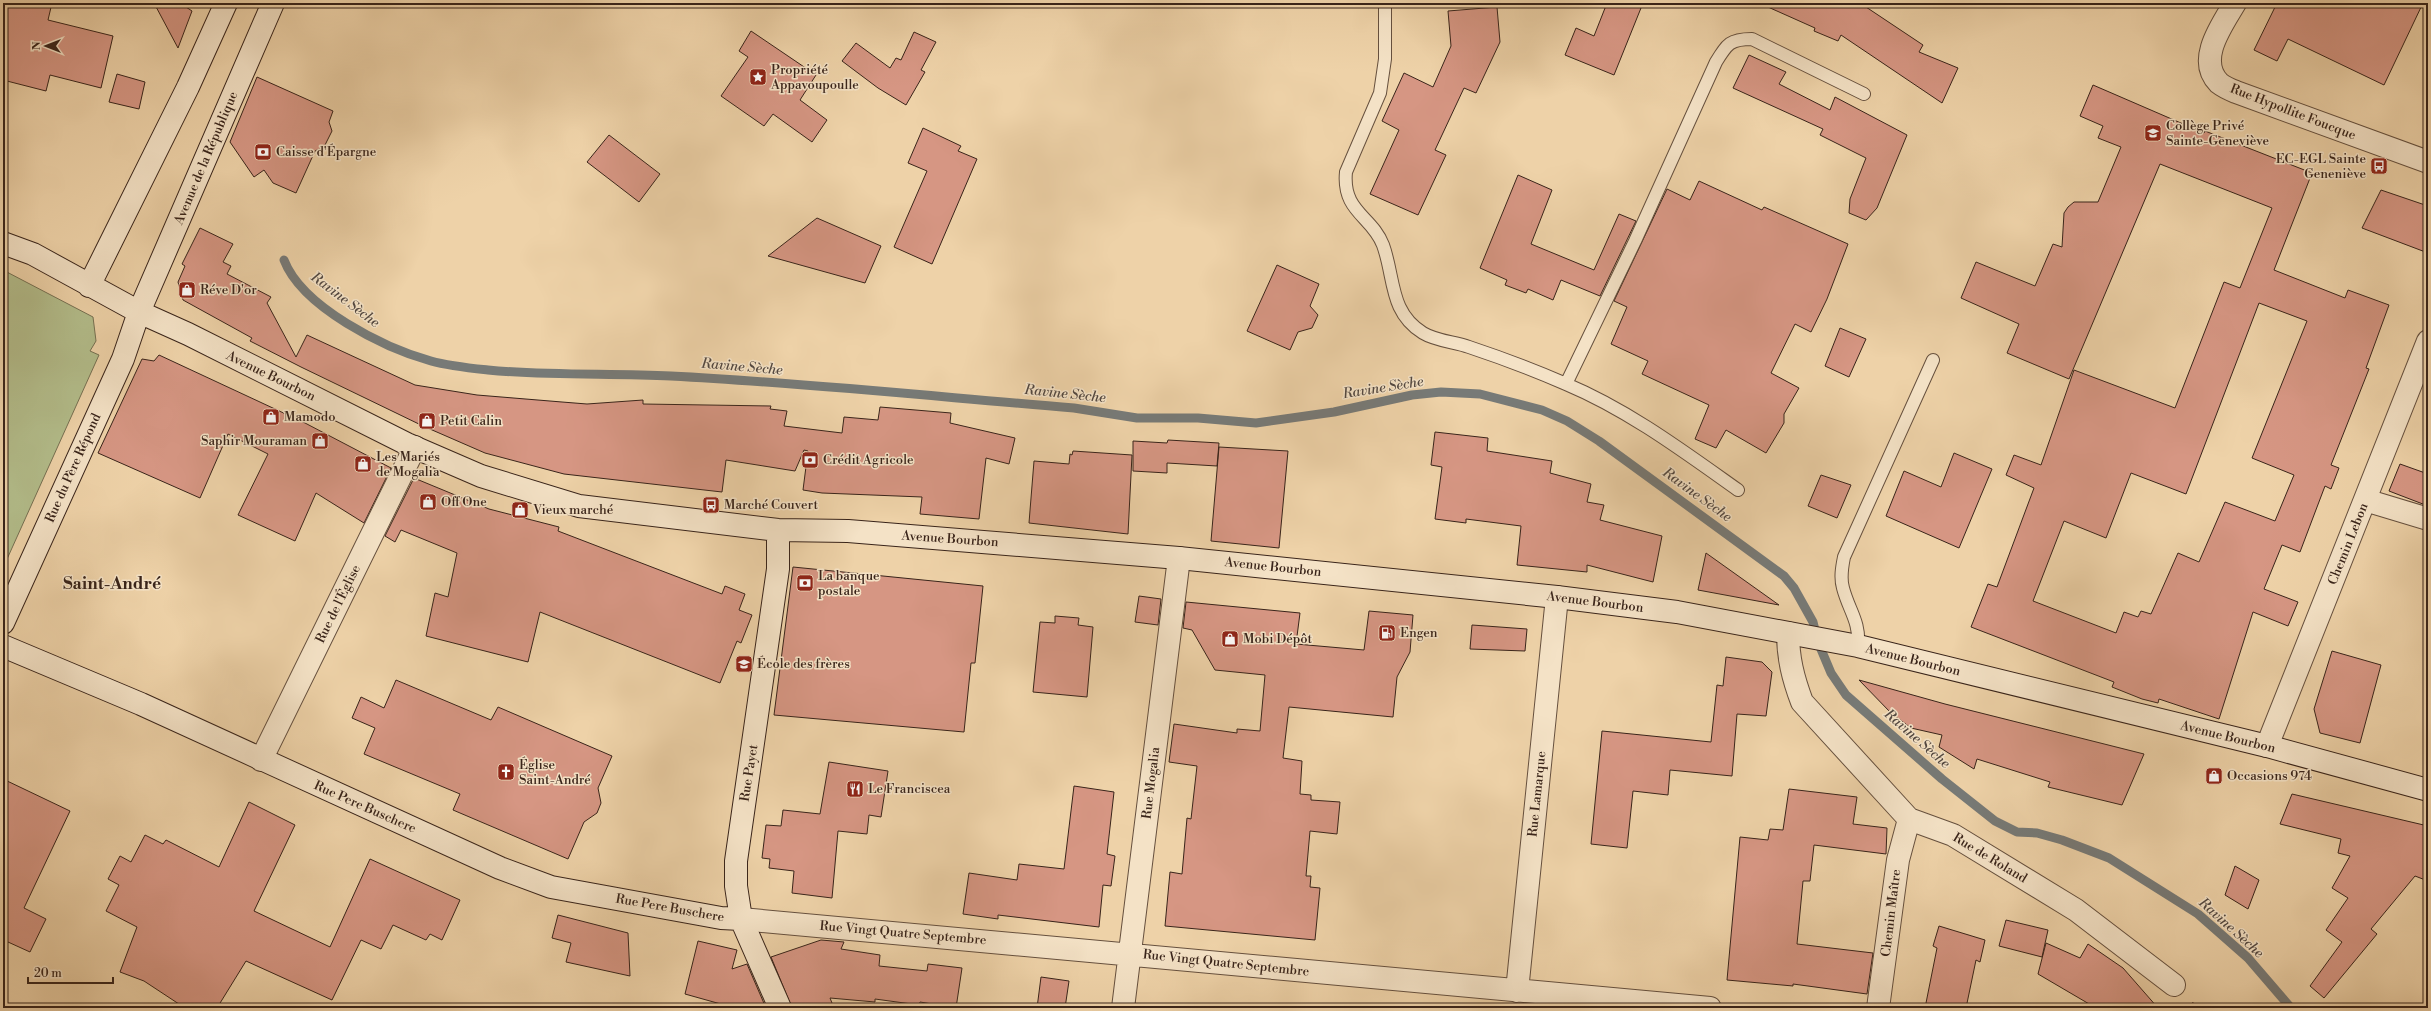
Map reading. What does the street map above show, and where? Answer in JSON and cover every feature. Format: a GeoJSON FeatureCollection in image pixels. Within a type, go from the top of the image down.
{"type":"FeatureCollection","features":[{"type":"Feature","properties":{"kind":"street"},"geometry":{"type":"LineString","coordinates":[[89,286],[188,87],[226,3]]}},
{"type":"Feature","properties":{"kind":"street","name":"Avenue de la République"},"geometry":{"type":"LineString","coordinates":[[139,312],[272,3]]}},
{"type":"Feature","properties":{"kind":"street","name":"Rue Hypollite Foucque"},"geometry":{"type":"LineString","coordinates":[[2235,3],[2212,46],[2210,65],[2219,83],[2236,92],[2428,162]]}},
{"type":"Feature","properties":{"kind":"street","name":"Avenue Bourbon"},"geometry":{"type":"LineString","coordinates":[[3,243],[33,254],[139,312],[188,334],[416,447],[481,476],[579,506],[778,530],[848,531],[1179,558],[1557,597],[1677,612],[1850,645],[2267,746],[2428,790]]}},
{"type":"Feature","properties":{"kind":"street","name":"Rue du Père Répond"},"geometry":{"type":"LineString","coordinates":[[3,623],[123,359],[139,312]]}},
{"type":"Feature","properties":{"kind":"street","name":"Chemin Lebon"},"geometry":{"type":"LineString","coordinates":[[2267,746],[2428,341]]}},
{"type":"Feature","properties":{"kind":"street","name":"Rue de l'Église"},"geometry":{"type":"LineString","coordinates":[[261,760],[416,447]]}},
{"type":"Feature","properties":{"kind":"street"},"geometry":{"type":"LineString","coordinates":[[2365,500],[2428,519]]}},
{"type":"Feature","properties":{"kind":"street","name":"Rue Payet"},"geometry":{"type":"LineString","coordinates":[[778,530],[778,569],[736,861],[736,886],[741,919],[780,1008]]}},
{"type":"Feature","properties":{"kind":"street","name":"Rue Mogalia"},"geometry":{"type":"LineString","coordinates":[[1123,1008],[1179,558]]}},
{"type":"Feature","properties":{"kind":"street","name":"Rue Lamarque"},"geometry":{"type":"LineString","coordinates":[[1517,991],[1557,597]]}},
{"type":"Feature","properties":{"kind":"street","name":"Rue de Roland"},"geometry":{"type":"LineString","coordinates":[[1794,634],[1788,656],[1793,680],[1802,702],[1909,819],[1953,835],[2076,910],[2174,986]]}},
{"type":"Feature","properties":{"kind":"street","name":"Rue Pere Buschere"},"geometry":{"type":"LineString","coordinates":[[3,646],[141,704],[261,760],[493,864],[551,888],[721,918],[741,919]]}},
{"type":"Feature","properties":{"kind":"street","name":"Chemin Maître"},"geometry":{"type":"LineString","coordinates":[[1878,1008],[1898,860],[1909,819]]}},
{"type":"Feature","properties":{"kind":"street","name":"Rue Vingt Quatre Septembre"},"geometry":{"type":"LineString","coordinates":[[741,919],[1710,1008]]}},
{"type":"Feature","properties":{"kind":"lane"},"geometry":{"type":"LineString","coordinates":[[1385,3],[1385,59],[1380,93],[1346,172],[1345,186],[1355,210],[1383,244],[1397,304],[1410,322],[1424,334],[1470,347],[1566,384],[1601,401],[1666,439],[1738,490]]}},
{"type":"Feature","properties":{"kind":"lane"},"geometry":{"type":"LineString","coordinates":[[1566,384],[1635,240],[1716,62],[1727,45],[1738,39],[1752,39],[1864,94]]}},
{"type":"Feature","properties":{"kind":"lane"},"geometry":{"type":"LineString","coordinates":[[1850,645],[1859,635],[1856,618],[1842,588],[1841,570],[1844,557],[1933,360]]}},
{"type":"Feature","properties":{"kind":"green space"},"geometry":{"type":"Polygon","coordinates":[[[3,270],[93,317],[96,341],[90,351],[99,355],[3,568],[3,270]]]}},
{"type":"Feature","properties":{"kind":"building"},"geometry":{"type":"Polygon","coordinates":[[[3,3],[52,3],[48,20],[113,36],[101,88],[50,75],[46,91],[3,80],[3,3]]]}},
{"type":"Feature","properties":{"kind":"building"},"geometry":{"type":"Polygon","coordinates":[[[154,3],[180,3],[192,11],[178,48],[154,3]]]}},
{"type":"Feature","properties":{"kind":"building"},"geometry":{"type":"Polygon","coordinates":[[[1607,3],[1643,3],[1614,75],[1565,55],[1576,28],[1594,36],[1607,3]]]}},
{"type":"Feature","properties":{"kind":"building"},"geometry":{"type":"Polygon","coordinates":[[[1759,3],[1860,3],[1923,45],[1919,52],[1958,68],[1942,103],[1841,35],[1838,41],[1814,31],[1815,28],[1759,3]]]}},
{"type":"Feature","properties":{"kind":"building"},"geometry":{"type":"Polygon","coordinates":[[[2277,3],[2423,3],[2384,85],[2288,39],[2277,61],[2254,50],[2277,3]]]}},
{"type":"Feature","properties":{"kind":"building"},"geometry":{"type":"Polygon","coordinates":[[[1497,7],[1500,42],[1476,93],[1464,88],[1435,150],[1446,155],[1418,215],[1370,194],[1399,130],[1382,121],[1404,73],[1433,87],[1451,46],[1448,11],[1497,7]]]}},
{"type":"Feature","properties":{"kind":"building"},"geometry":{"type":"Polygon","coordinates":[[[751,31],[816,75],[800,100],[827,120],[812,142],[773,114],[764,126],[721,96],[748,57],[739,51],[751,31]]]}},
{"type":"Feature","properties":{"kind":"building"},"geometry":{"type":"Polygon","coordinates":[[[914,32],[936,42],[921,70],[925,72],[906,105],[878,88],[842,61],[856,43],[890,68],[896,58],[901,60],[914,32]]]}},
{"type":"Feature","properties":{"kind":"building"},"geometry":{"type":"Polygon","coordinates":[[[1749,55],[1786,72],[1779,84],[1830,110],[1835,97],[1907,135],[1877,208],[1866,220],[1849,213],[1850,199],[1866,158],[1820,135],[1823,129],[1733,88],[1749,55]]]}},
{"type":"Feature","properties":{"kind":"building"},"geometry":{"type":"Polygon","coordinates":[[[117,74],[145,82],[139,109],[109,102],[117,74]]]}},
{"type":"Feature","properties":{"kind":"building"},"geometry":{"type":"Polygon","coordinates":[[[257,77],[333,111],[329,122],[332,131],[324,147],[315,151],[296,193],[273,183],[264,170],[254,177],[230,142],[257,77]]]}},
{"type":"Feature","properties":{"kind":"building"},"geometry":{"type":"Polygon","coordinates":[[[2093,85],[2204,133],[2205,131],[2312,173],[2274,270],[2345,298],[2348,290],[2389,305],[2366,368],[2369,369],[2331,465],[2339,468],[2331,489],[2325,486],[2300,552],[2282,545],[2264,589],[2298,602],[2288,626],[2253,612],[2219,719],[2159,699],[2158,703],[2142,699],[2112,687],[2114,682],[1971,627],[1988,584],[1997,587],[2034,488],[2006,475],[2014,455],[2041,465],[2074,370],[2175,408],[2224,282],[2240,288],[2272,208],[2160,164],[2069,379],[2007,353],[2019,324],[1961,298],[1976,262],[2035,286],[2053,244],[2062,247],[2064,213],[2068,207],[2074,202],[2098,202],[2121,147],[2098,138],[2103,126],[2080,116],[2093,85]],[[2259,303],[2186,494],[2131,473],[2106,538],[2064,521],[2033,601],[2116,633],[2124,612],[2138,617],[2141,611],[2151,614],[2178,553],[2199,562],[2225,502],[2275,521],[2294,475],[2252,458],[2307,321],[2259,303]]]}},
{"type":"Feature","properties":{"kind":"building"},"geometry":{"type":"Polygon","coordinates":[[[923,128],[961,146],[958,151],[977,159],[932,264],[894,247],[927,171],[908,163],[923,128]]]}},
{"type":"Feature","properties":{"kind":"building"},"geometry":{"type":"Polygon","coordinates":[[[609,135],[660,174],[639,202],[587,162],[609,135]]]}},
{"type":"Feature","properties":{"kind":"building"},"geometry":{"type":"Polygon","coordinates":[[[1518,175],[1552,190],[1531,244],[1594,270],[1619,214],[1636,221],[1600,296],[1561,280],[1553,300],[1528,289],[1526,293],[1505,285],[1507,280],[1480,268],[1518,175]]]}},
{"type":"Feature","properties":{"kind":"building"},"geometry":{"type":"Polygon","coordinates":[[[1699,181],[1762,210],[1764,207],[1848,244],[1827,299],[1811,332],[1795,324],[1771,373],[1799,388],[1784,414],[1784,423],[1766,453],[1726,430],[1716,448],[1695,439],[1709,405],[1642,374],[1648,361],[1611,344],[1627,307],[1614,301],[1667,189],[1690,200],[1699,181]]]}},
{"type":"Feature","properties":{"kind":"building"},"geometry":{"type":"Polygon","coordinates":[[[2381,190],[2428,206],[2428,253],[2362,228],[2381,190]]]}},
{"type":"Feature","properties":{"kind":"building"},"geometry":{"type":"Polygon","coordinates":[[[817,218],[881,246],[865,283],[768,256],[817,218]]]}},
{"type":"Feature","properties":{"kind":"building"},"geometry":{"type":"Polygon","coordinates":[[[200,228],[233,244],[223,262],[231,266],[227,274],[271,297],[267,303],[296,357],[307,335],[415,385],[477,395],[587,404],[643,400],[643,404],[771,406],[770,409],[787,411],[784,426],[842,433],[844,417],[878,420],[880,407],[951,413],[950,423],[1015,438],[1009,464],[986,458],[979,519],[920,514],[922,497],[822,493],[803,490],[808,451],[804,450],[795,471],[726,460],[722,492],[564,474],[485,453],[423,426],[301,367],[250,341],[252,338],[183,300],[178,282],[185,266],[182,264],[200,228]]]}},
{"type":"Feature","properties":{"kind":"building"},"geometry":{"type":"Polygon","coordinates":[[[1277,265],[1319,284],[1310,306],[1318,315],[1312,328],[1298,332],[1290,350],[1247,331],[1277,265]]]}},
{"type":"Feature","properties":{"kind":"building"},"geometry":{"type":"Polygon","coordinates":[[[1840,328],[1866,339],[1849,377],[1825,366],[1840,328]]]}},
{"type":"Feature","properties":{"kind":"building"},"geometry":{"type":"Polygon","coordinates":[[[159,355],[305,423],[391,468],[364,523],[316,493],[295,541],[238,515],[268,454],[228,434],[200,498],[98,453],[142,359],[154,361],[159,355]]]}},
{"type":"Feature","properties":{"kind":"building"},"geometry":{"type":"Polygon","coordinates":[[[1435,432],[1488,438],[1487,451],[1552,461],[1550,473],[1591,484],[1587,502],[1604,505],[1600,520],[1662,536],[1653,582],[1587,565],[1587,572],[1517,565],[1521,526],[1466,519],[1466,523],[1435,519],[1442,467],[1431,465],[1435,432]]]}},
{"type":"Feature","properties":{"kind":"building"},"geometry":{"type":"Polygon","coordinates":[[[1168,440],[1219,443],[1217,466],[1167,463],[1167,473],[1133,471],[1133,441],[1167,443],[1168,440]]]}},
{"type":"Feature","properties":{"kind":"building"},"geometry":{"type":"Polygon","coordinates":[[[1219,447],[1288,451],[1279,548],[1211,541],[1219,447]]]}},
{"type":"Feature","properties":{"kind":"building"},"geometry":{"type":"Polygon","coordinates":[[[1073,451],[1132,455],[1128,534],[1029,523],[1034,461],[1069,464],[1070,454],[1072,455],[1073,451]]]}},
{"type":"Feature","properties":{"kind":"building"},"geometry":{"type":"Polygon","coordinates":[[[1954,453],[1992,469],[1959,548],[1886,516],[1904,471],[1941,487],[1954,453]]]}},
{"type":"Feature","properties":{"kind":"building"},"geometry":{"type":"Polygon","coordinates":[[[2400,464],[2428,474],[2428,506],[2389,491],[2400,464]]]}},
{"type":"Feature","properties":{"kind":"building"},"geometry":{"type":"Polygon","coordinates":[[[1821,475],[1851,485],[1837,518],[1808,506],[1821,475]]]}},
{"type":"Feature","properties":{"kind":"building"},"geometry":{"type":"Polygon","coordinates":[[[414,478],[489,509],[559,527],[558,531],[722,594],[725,586],[745,594],[739,610],[752,615],[741,643],[737,641],[720,683],[540,612],[528,662],[426,636],[435,593],[448,597],[457,553],[401,530],[395,542],[385,536],[414,478]]]}},
{"type":"Feature","properties":{"kind":"building"},"geometry":{"type":"Polygon","coordinates":[[[1706,553],[1779,605],[1698,590],[1706,553]]]}},
{"type":"Feature","properties":{"kind":"building"},"geometry":{"type":"Polygon","coordinates":[[[793,567],[983,586],[975,663],[971,663],[964,732],[774,715],[793,567]]]}},
{"type":"Feature","properties":{"kind":"building"},"geometry":{"type":"Polygon","coordinates":[[[1139,596],[1161,599],[1158,625],[1135,622],[1139,596]]]}},
{"type":"Feature","properties":{"kind":"building"},"geometry":{"type":"Polygon","coordinates":[[[1186,602],[1300,613],[1296,644],[1364,650],[1369,611],[1413,615],[1410,652],[1397,677],[1393,717],[1289,707],[1283,758],[1302,761],[1300,794],[1311,795],[1311,800],[1340,802],[1337,834],[1310,831],[1306,876],[1311,876],[1310,887],[1320,888],[1315,940],[1165,926],[1170,872],[1182,874],[1187,818],[1191,819],[1197,766],[1169,762],[1174,724],[1237,733],[1237,729],[1260,731],[1265,675],[1215,670],[1192,630],[1183,628],[1186,602]]]}},
{"type":"Feature","properties":{"kind":"building"},"geometry":{"type":"Polygon","coordinates":[[[1055,616],[1079,618],[1078,625],[1093,627],[1087,697],[1033,692],[1040,622],[1055,623],[1055,616]]]}},
{"type":"Feature","properties":{"kind":"building"},"geometry":{"type":"Polygon","coordinates":[[[1472,625],[1527,629],[1525,651],[1470,649],[1472,625]]]}},
{"type":"Feature","properties":{"kind":"building"},"geometry":{"type":"Polygon","coordinates":[[[2332,651],[2381,665],[2360,743],[2320,733],[2314,709],[2332,651]]]}},
{"type":"Feature","properties":{"kind":"building"},"geometry":{"type":"Polygon","coordinates":[[[1726,657],[1762,662],[1772,672],[1766,716],[1737,714],[1732,776],[1670,770],[1668,795],[1633,791],[1627,848],[1591,844],[1602,731],[1711,742],[1717,685],[1723,686],[1726,657]]]}},
{"type":"Feature","properties":{"kind":"building","name":"Église Saint-André"},"geometry":{"type":"Polygon","coordinates":[[[396,680],[491,720],[498,707],[612,756],[598,788],[601,803],[597,813],[584,822],[568,859],[453,810],[460,794],[364,754],[375,728],[352,718],[361,697],[384,708],[396,680]]]}},
{"type":"Feature","properties":{"kind":"building"},"geometry":{"type":"Polygon","coordinates":[[[1859,680],[1945,704],[2144,754],[2122,805],[2048,787],[2050,782],[1977,759],[1974,769],[1939,747],[1942,735],[1911,728],[1891,713],[1859,680]]]}},
{"type":"Feature","properties":{"kind":"building"},"geometry":{"type":"Polygon","coordinates":[[[829,762],[888,771],[881,817],[869,815],[867,834],[838,831],[832,898],[792,893],[794,871],[769,868],[770,859],[762,858],[766,825],[781,826],[783,810],[820,814],[829,762]]]}},
{"type":"Feature","properties":{"kind":"building"},"geometry":{"type":"Polygon","coordinates":[[[3,779],[70,811],[24,908],[46,919],[30,952],[8,942],[3,952],[3,779]]]}},
{"type":"Feature","properties":{"kind":"building"},"geometry":{"type":"Polygon","coordinates":[[[1074,786],[1114,792],[1107,854],[1115,856],[1111,886],[1103,885],[1099,927],[998,915],[998,919],[963,914],[969,873],[1017,880],[1019,864],[1064,869],[1074,786]]]}},
{"type":"Feature","properties":{"kind":"building"},"geometry":{"type":"Polygon","coordinates":[[[1789,789],[1857,797],[1853,824],[1887,828],[1886,854],[1814,845],[1810,881],[1803,881],[1797,944],[1873,953],[1867,994],[1793,984],[1793,986],[1727,980],[1740,837],[1768,840],[1770,829],[1783,830],[1789,789]]]}},
{"type":"Feature","properties":{"kind":"building"},"geometry":{"type":"Polygon","coordinates":[[[2292,794],[2428,826],[2428,881],[2415,876],[2371,929],[2377,934],[2324,998],[2310,986],[2342,942],[2326,930],[2348,898],[2332,888],[2350,856],[2338,853],[2341,839],[2280,824],[2292,794]]]}},
{"type":"Feature","properties":{"kind":"building"},"geometry":{"type":"Polygon","coordinates":[[[249,802],[295,825],[254,911],[330,947],[370,859],[460,900],[442,940],[430,934],[426,940],[393,925],[381,949],[361,940],[332,1000],[246,961],[217,1008],[185,1008],[144,981],[120,972],[137,927],[106,911],[119,885],[108,879],[120,856],[131,862],[145,835],[163,844],[166,840],[219,867],[249,802]]]}},
{"type":"Feature","properties":{"kind":"building"},"geometry":{"type":"Polygon","coordinates":[[[2235,866],[2259,880],[2248,909],[2225,895],[2235,866]]]}},
{"type":"Feature","properties":{"kind":"building"},"geometry":{"type":"Polygon","coordinates":[[[558,915],[628,933],[630,976],[566,962],[571,943],[552,938],[558,915]]]}},
{"type":"Feature","properties":{"kind":"building"},"geometry":{"type":"Polygon","coordinates":[[[2006,920],[2048,930],[2042,957],[1999,946],[2006,920]]]}},
{"type":"Feature","properties":{"kind":"building"},"geometry":{"type":"Polygon","coordinates":[[[1939,926],[1985,940],[1980,962],[1976,960],[1966,1008],[1925,1008],[1937,948],[1933,946],[1939,926]]]}},
{"type":"Feature","properties":{"kind":"building"},"geometry":{"type":"Polygon","coordinates":[[[821,940],[844,942],[841,949],[880,955],[879,966],[927,971],[928,964],[962,968],[956,1008],[920,1002],[919,1005],[875,999],[875,1002],[830,998],[834,1008],[792,1008],[771,957],[821,940]]]}},
{"type":"Feature","properties":{"kind":"building"},"geometry":{"type":"Polygon","coordinates":[[[698,941],[737,950],[732,969],[747,964],[766,1008],[735,1008],[685,994],[698,941]]]}},
{"type":"Feature","properties":{"kind":"building"},"geometry":{"type":"Polygon","coordinates":[[[2046,943],[2080,958],[2088,944],[2123,968],[2158,1008],[2096,1008],[2038,974],[2046,943]]]}},
{"type":"Feature","properties":{"kind":"building"},"geometry":{"type":"Polygon","coordinates":[[[1041,977],[1069,981],[1065,1008],[1037,1008],[1041,977]]]}},
{"type":"Feature","properties":{"kind":"waterway","name":"Ravine Sèche"},"geometry":{"type":"LineString","coordinates":[[284,260],[294,277],[308,294],[326,309],[347,323],[369,336],[412,355],[438,363],[466,368],[511,372],[648,375],[772,382],[1074,408],[1137,418],[1198,418],[1256,423],[1334,412],[1412,395],[1441,392],[1480,394],[1542,410],[1567,421],[1599,441],[1784,576],[1794,588],[1813,622],[1818,642],[1831,673],[1846,695],[1942,779],[1995,821],[2017,832],[2037,833],[2062,840],[2109,858],[2198,914],[2248,958],[2291,1008]]}},
{"type":"Feature","properties":{"kind":"place","name":"Propriété Appavoupoulle"},"geometry":{"type":"Point","coordinates":[758,77]}},
{"type":"Feature","properties":{"kind":"place","name":"Collège Privé Sainte-Geneviève"},"geometry":{"type":"Point","coordinates":[2153,133]}},
{"type":"Feature","properties":{"kind":"place","name":"Caisse d'Épargne"},"geometry":{"type":"Point","coordinates":[263,152]}},
{"type":"Feature","properties":{"kind":"place","name":"EC-EGL Sainte Geneniève"},"geometry":{"type":"Point","coordinates":[2379,166]}},
{"type":"Feature","properties":{"kind":"place","name":"Réve D'or"},"geometry":{"type":"Point","coordinates":[187,290]}},
{"type":"Feature","properties":{"kind":"place","name":"Mamodo"},"geometry":{"type":"Point","coordinates":[271,417]}},
{"type":"Feature","properties":{"kind":"place","name":"Petit Calin"},"geometry":{"type":"Point","coordinates":[427,421]}},
{"type":"Feature","properties":{"kind":"place","name":"Saphir Mouraman"},"geometry":{"type":"Point","coordinates":[320,441]}},
{"type":"Feature","properties":{"kind":"place","name":"Crédit Agricole"},"geometry":{"type":"Point","coordinates":[810,460]}},
{"type":"Feature","properties":{"kind":"place","name":"Les Mariés de Mogalia"},"geometry":{"type":"Point","coordinates":[363,464]}},
{"type":"Feature","properties":{"kind":"place","name":"Off One"},"geometry":{"type":"Point","coordinates":[428,502]}},
{"type":"Feature","properties":{"kind":"place","name":"Marché Couvert"},"geometry":{"type":"Point","coordinates":[711,505]}},
{"type":"Feature","properties":{"kind":"place","name":"Vieux marché"},"geometry":{"type":"Point","coordinates":[520,510]}},
{"type":"Feature","properties":{"kind":"place","name":"La banque postale"},"geometry":{"type":"Point","coordinates":[805,583]}},
{"type":"Feature","properties":{"kind":"place","name":"Engen"},"geometry":{"type":"Point","coordinates":[1387,633]}},
{"type":"Feature","properties":{"kind":"place","name":"Mobi Dépôt"},"geometry":{"type":"Point","coordinates":[1230,639]}},
{"type":"Feature","properties":{"kind":"place","name":"École des frères"},"geometry":{"type":"Point","coordinates":[744,664]}},
{"type":"Feature","properties":{"kind":"place","name":"Église Saint-André"},"geometry":{"type":"Point","coordinates":[506,772]}},
{"type":"Feature","properties":{"kind":"place","name":"Occasions 974"},"geometry":{"type":"Point","coordinates":[2214,776]}},
{"type":"Feature","properties":{"kind":"place","name":"Le Franciscea"},"geometry":{"type":"Point","coordinates":[855,789]}},
{"type":"Feature","properties":{"kind":"district","name":"Saint-André"},"geometry":{"type":"Point","coordinates":[112,584]}}]}
